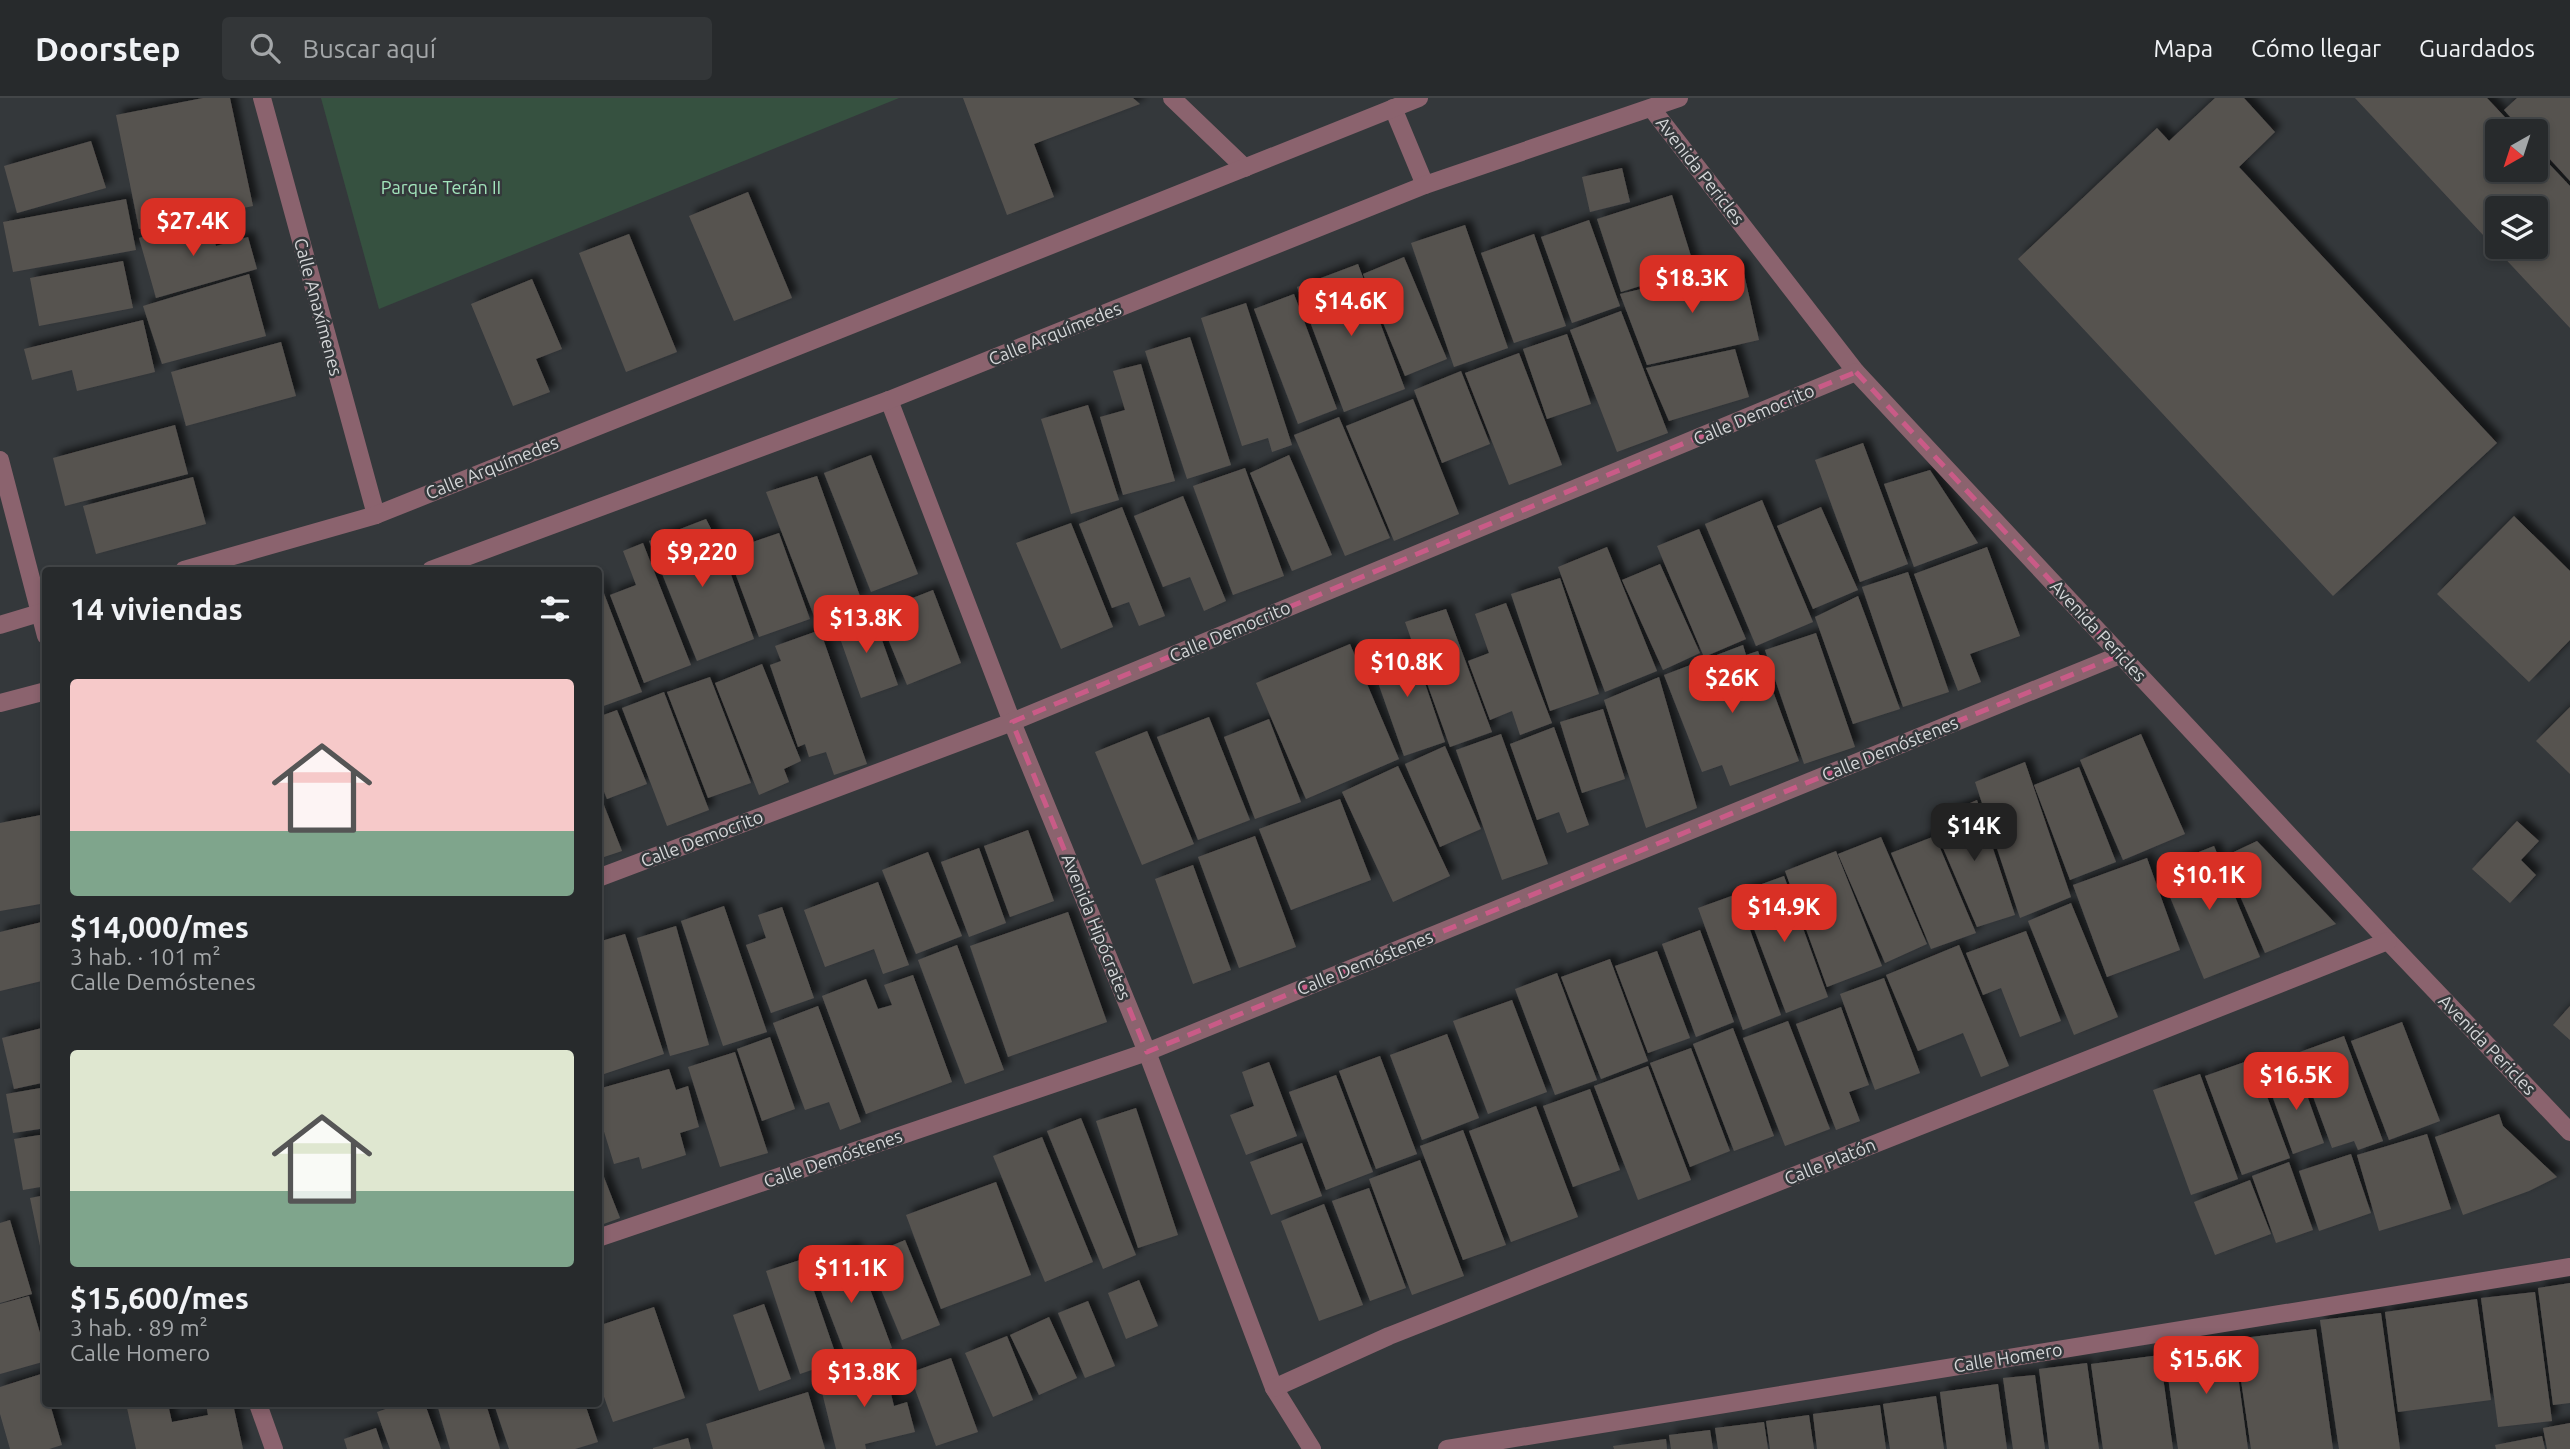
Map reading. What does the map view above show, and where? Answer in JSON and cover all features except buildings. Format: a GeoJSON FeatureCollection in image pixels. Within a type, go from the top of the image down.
{"type":"FeatureCollection","features":[{"type":"Feature","properties":{"kind":"street","name":"Calle Anaxímenes"},"geometry":{"type":"LineString","coordinates":[[262,98],[376,515]]}},
{"type":"Feature","properties":{"kind":"street"},"geometry":{"type":"LineString","coordinates":[[1172,98],[1245,168]]}},
{"type":"Feature","properties":{"kind":"street","name":"Calle Arquímedes"},"geometry":{"type":"LineString","coordinates":[[194,567],[376,515],[848,324],[1419,98]]}},
{"type":"Feature","properties":{"kind":"street","name":"Calle Arquímedes"},"geometry":{"type":"LineString","coordinates":[[438,567],[889,400],[1425,186],[1679,98]]}},
{"type":"Feature","properties":{"kind":"street"},"geometry":{"type":"LineString","coordinates":[[1393,108],[1425,186]]}},
{"type":"Feature","properties":{"kind":"street","name":"Avenida Pericles"},"geometry":{"type":"LineString","coordinates":[[1652,109],[1856,372],[2570,1132]]}},
{"type":"Feature","properties":{"kind":"street","name":"Calle Democrito"},"geometry":{"type":"LineString","coordinates":[[602,876],[1012,722],[1856,372]]}},
{"type":"Feature","properties":{"kind":"street","name":"Avenida Hipócrates"},"geometry":{"type":"LineString","coordinates":[[889,400],[1012,722],[1147,1052],[1273,1388],[1312,1449]]}},
{"type":"Feature","properties":{"kind":"street"},"geometry":{"type":"LineString","coordinates":[[0,460],[42,608]]}},
{"type":"Feature","properties":{"kind":"street"},"geometry":{"type":"LineString","coordinates":[[0,625],[42,612]]}},
{"type":"Feature","properties":{"kind":"street","name":"Calle Demóstenes"},"geometry":{"type":"LineString","coordinates":[[602,1237],[1147,1052],[2120,655]]}},
{"type":"Feature","properties":{"kind":"street"},"geometry":{"type":"LineString","coordinates":[[0,703],[42,692]]}},
{"type":"Feature","properties":{"kind":"street","name":"Calle Platón"},"geometry":{"type":"LineString","coordinates":[[1273,1388],[1389,1336],[2388,941]]}},
{"type":"Feature","properties":{"kind":"street","name":"Calle Homero"},"geometry":{"type":"LineString","coordinates":[[1447,1449],[2570,1267]]}},
{"type":"Feature","properties":{"kind":"street"},"geometry":{"type":"LineString","coordinates":[[259,1407],[274,1449]]}},
{"type":"Feature","properties":{"kind":"highlighted area"},"geometry":{"type":"Polygon","coordinates":[[[1856,372],[2120,655],[1147,1052],[1012,722],[1856,372]]]}},
{"type":"Feature","properties":{"kind":"green space","name":"Parque Terán II"},"geometry":{"type":"Polygon","coordinates":[[[321,98],[899,98],[379,309],[321,98]]]}}]}
